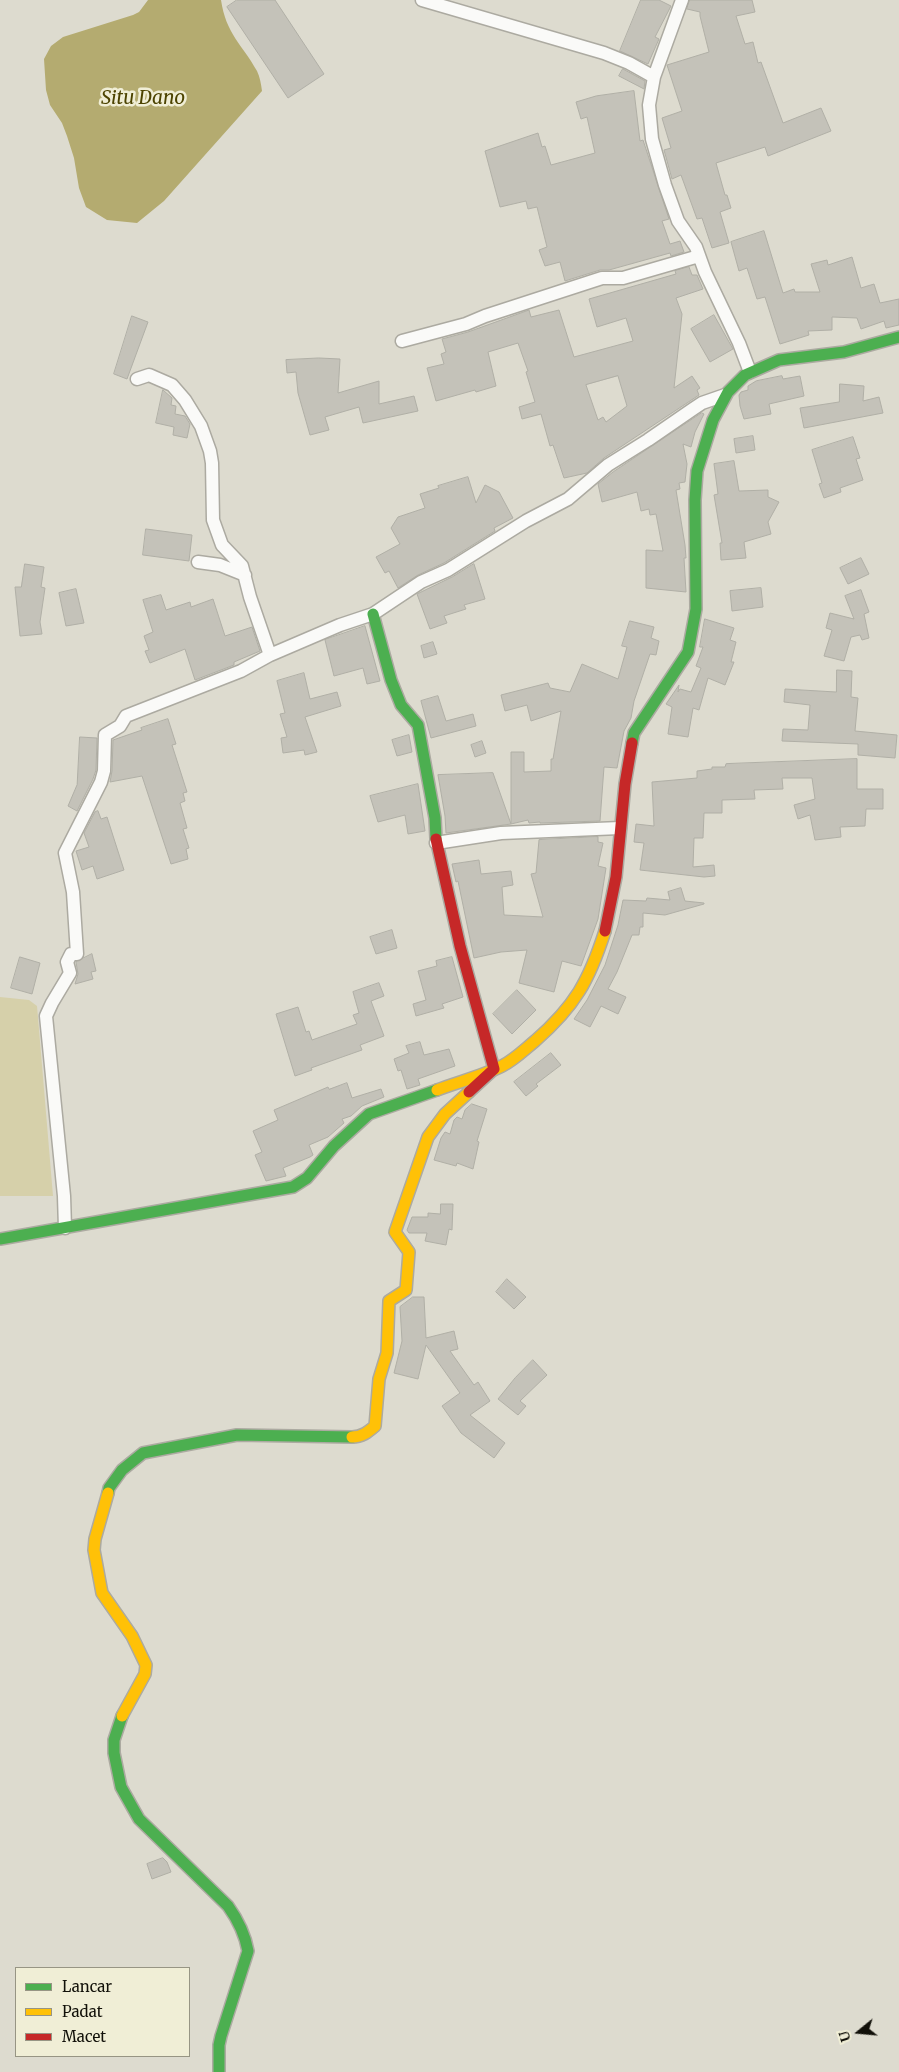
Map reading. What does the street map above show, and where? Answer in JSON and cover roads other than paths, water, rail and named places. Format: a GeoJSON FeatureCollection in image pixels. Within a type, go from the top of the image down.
{"type":"FeatureCollection","features":[{"type":"Feature","properties":{"kind":"street"},"geometry":{"type":"LineString","coordinates":[[422,0],[604,53],[629,63],[654,78]]}},
{"type":"Feature","properties":{"kind":"street"},"geometry":{"type":"LineString","coordinates":[[682,0],[654,78],[649,105],[652,139],[665,186],[678,221],[696,247],[750,372]]}},
{"type":"Feature","properties":{"kind":"street"},"geometry":{"type":"LineString","coordinates":[[402,341],[466,324],[602,278],[623,278],[699,256]]}},
{"type":"Feature","properties":{"kind":"street"},"geometry":{"type":"LineString","coordinates":[[0,1239],[293,1187],[307,1178],[334,1146],[369,1114],[494,1069],[513,1060],[559,1020],[578,995],[595,962],[608,922],[616,877],[625,784],[634,733],[688,652],[692,640],[697,592],[695,542],[696,477],[699,457],[725,395],[738,379],[750,372],[786,358],[842,352],[899,337]]}},
{"type":"Feature","properties":{"kind":"street"},"geometry":{"type":"LineString","coordinates":[[137,379],[149,375],[172,385],[185,400],[201,426],[211,457],[213,520],[222,545],[242,566],[250,597],[270,656]]}},
{"type":"Feature","properties":{"kind":"street"},"geometry":{"type":"LineString","coordinates":[[65,1228],[64,1196],[46,1016],[52,1002],[70,973],[67,962],[70,954],[77,954],[73,892],[65,853],[101,782],[104,771],[105,735],[120,726],[126,716],[241,671],[340,625],[373,614],[422,582],[448,570],[526,521],[568,499],[608,465],[692,409],[725,395]]}},
{"type":"Feature","properties":{"kind":"street"},"geometry":{"type":"LineString","coordinates":[[198,562],[220,565],[245,574]]}},
{"type":"Feature","properties":{"kind":"street"},"geometry":{"type":"LineString","coordinates":[[373,614],[391,680],[402,705],[418,725],[435,818],[436,843],[460,946],[494,1069]]}},
{"type":"Feature","properties":{"kind":"street"},"geometry":{"type":"LineString","coordinates":[[436,843],[501,833],[620,828]]}},
{"type":"Feature","properties":{"kind":"street"},"geometry":{"type":"LineString","coordinates":[[218,2072],[219,2045],[248,1951],[247,1944],[236,1918],[228,1906],[139,1819],[121,1787],[114,1753],[114,1740],[122,1714],[145,1674],[146,1665],[134,1640],[102,1593],[95,1556],[95,1539],[109,1488],[122,1470],[143,1452],[237,1435],[358,1437],[367,1433],[375,1426],[379,1379],[387,1353],[389,1301],[406,1290],[409,1252],[395,1232],[428,1137],[445,1114],[494,1069]]}},
{"type":"Feature","properties":{"kind":"water","name":"Situ Dano"},"geometry":{"type":"Polygon","coordinates":[[[148,0],[221,0],[223,12],[235,38],[257,71],[262,91],[164,201],[137,223],[107,220],[86,207],[79,188],[74,158],[67,136],[62,123],[50,105],[46,90],[44,59],[51,46],[63,37],[133,15],[139,12],[148,0]]]}}]}
